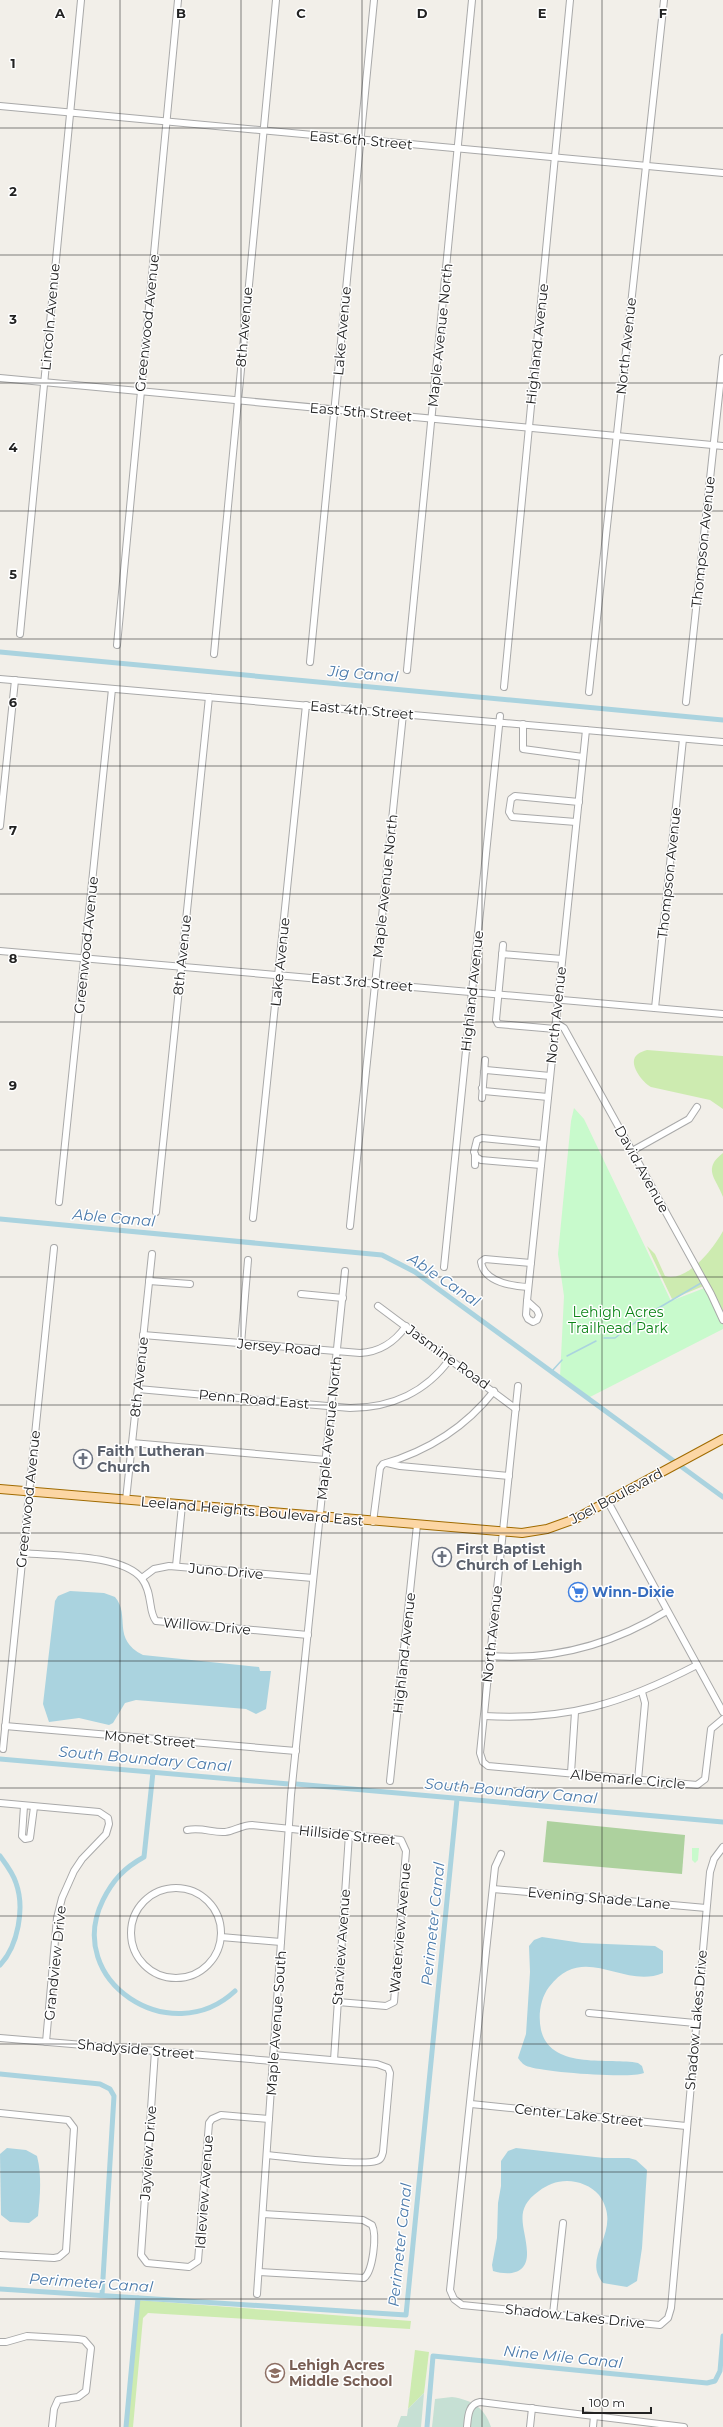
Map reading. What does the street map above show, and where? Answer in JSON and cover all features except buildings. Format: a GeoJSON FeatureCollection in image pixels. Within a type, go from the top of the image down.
{"type":"FeatureCollection","features":[{"type":"Feature","properties":{"kind":"main road","name":"Joel Boulevard"},"geometry":{"type":"LineString","coordinates":[[503,1533],[547,1529],[575,1519],[723,1439]]}},
{"type":"Feature","properties":{"kind":"main road","name":"Leeland Heights Boulevard East"},"geometry":{"type":"LineString","coordinates":[[0,1489],[503,1533]]}},
{"type":"Feature","properties":{"kind":"street","name":"Lincoln Avenue"},"geometry":{"type":"LineString","coordinates":[[20,634],[80,0]]}},
{"type":"Feature","properties":{"kind":"street","name":"Greenwood Avenue"},"geometry":{"type":"LineString","coordinates":[[117,645],[178,0]]}},
{"type":"Feature","properties":{"kind":"street","name":"8th Avenue"},"geometry":{"type":"LineString","coordinates":[[214,654],[276,0]]}},
{"type":"Feature","properties":{"kind":"street","name":"Lake Avenue"},"geometry":{"type":"LineString","coordinates":[[310,662],[374,0]]}},
{"type":"Feature","properties":{"kind":"street","name":"Maple Avenue North"},"geometry":{"type":"LineString","coordinates":[[407,670],[472,0]]}},
{"type":"Feature","properties":{"kind":"street","name":"Highland Avenue"},"geometry":{"type":"LineString","coordinates":[[504,688],[570,0]]}},
{"type":"Feature","properties":{"kind":"street","name":"North Avenue"},"geometry":{"type":"LineString","coordinates":[[590,692],[664,0]]}},
{"type":"Feature","properties":{"kind":"street","name":"East 6th Street"},"geometry":{"type":"LineString","coordinates":[[0,106],[723,173]]}},
{"type":"Feature","properties":{"kind":"street","name":"Thompson Avenue"},"geometry":{"type":"LineString","coordinates":[[686,702],[723,358]]}},
{"type":"Feature","properties":{"kind":"street","name":"East 5th Street"},"geometry":{"type":"LineString","coordinates":[[0,378],[723,446]]}},
{"type":"Feature","properties":{"kind":"street","name":"East 4th Street"},"geometry":{"type":"LineString","coordinates":[[0,679],[403,714],[500,719],[523,724],[723,742]]}},
{"type":"Feature","properties":{"kind":"street"},"geometry":{"type":"LineString","coordinates":[[0,826],[15,680]]}},
{"type":"Feature","properties":{"kind":"street","name":"Greenwood Avenue"},"geometry":{"type":"LineString","coordinates":[[59,1202],[112,688]]}},
{"type":"Feature","properties":{"kind":"street","name":"8th Avenue"},"geometry":{"type":"LineString","coordinates":[[156,1212],[209,697]]}},
{"type":"Feature","properties":{"kind":"street","name":"Lake Avenue"},"geometry":{"type":"LineString","coordinates":[[253,1218],[306,706]]}},
{"type":"Feature","properties":{"kind":"street","name":"Maple Avenue North"},"geometry":{"type":"LineString","coordinates":[[350,1226],[403,714]]}},
{"type":"Feature","properties":{"kind":"street","name":"Highland Avenue"},"geometry":{"type":"LineString","coordinates":[[444,1267],[500,719]]}},
{"type":"Feature","properties":{"kind":"street"},"geometry":{"type":"LineString","coordinates":[[523,724],[523,749],[583,757]]}},
{"type":"Feature","properties":{"kind":"street","name":"North Avenue"},"geometry":{"type":"LineString","coordinates":[[527,1301],[586,730]]}},
{"type":"Feature","properties":{"kind":"street","name":"Thompson Avenue"},"geometry":{"type":"LineString","coordinates":[[655,1008],[683,738]]}},
{"type":"Feature","properties":{"kind":"street"},"geometry":{"type":"LineString","coordinates":[[576,822],[512,817],[510,812],[511,799],[515,796],[579,802]]}},
{"type":"Feature","properties":{"kind":"street"},"geometry":{"type":"LineString","coordinates":[[502,945],[496,1020],[498,1024],[555,1026]]}},
{"type":"Feature","properties":{"kind":"street","name":"East 3rd Street"},"geometry":{"type":"LineString","coordinates":[[0,951],[723,1014]]}},
{"type":"Feature","properties":{"kind":"street"},"geometry":{"type":"LineString","coordinates":[[502,954],[562,960]]}},
{"type":"Feature","properties":{"kind":"street","name":"David Avenue"},"geometry":{"type":"LineString","coordinates":[[555,1026],[564,1028],[711,1294],[723,1320]]}},
{"type":"Feature","properties":{"kind":"street"},"geometry":{"type":"LineString","coordinates":[[482,1098],[485,1060]]}},
{"type":"Feature","properties":{"kind":"street"},"geometry":{"type":"LineString","coordinates":[[484,1072],[486,1070],[550,1076]]}},
{"type":"Feature","properties":{"kind":"street"},"geometry":{"type":"LineString","coordinates":[[482,1088],[484,1091],[548,1097]]}},
{"type":"Feature","properties":{"kind":"street"},"geometry":{"type":"LineString","coordinates":[[632,1151],[689,1119],[697,1107]]}},
{"type":"Feature","properties":{"kind":"street"},"geometry":{"type":"LineString","coordinates":[[474,1165],[475,1144],[482,1138],[543,1144]]}},
{"type":"Feature","properties":{"kind":"street"},"geometry":{"type":"LineString","coordinates":[[475,1155],[481,1160],[541,1164]]}},
{"type":"Feature","properties":{"kind":"street","name":"Greenwood Avenue"},"geometry":{"type":"LineString","coordinates":[[3,1749],[54,1248]]}},
{"type":"Feature","properties":{"kind":"street","name":"8th Avenue"},"geometry":{"type":"LineString","coordinates":[[126,1500],[152,1254]]}},
{"type":"Feature","properties":{"kind":"street"},"geometry":{"type":"LineString","coordinates":[[528,1287],[504,1284],[485,1271],[481,1262],[485,1259],[531,1263]]}},
{"type":"Feature","properties":{"kind":"street"},"geometry":{"type":"LineString","coordinates":[[240,1344],[248,1260]]}},
{"type":"Feature","properties":{"kind":"street","name":"Maple Avenue North"},"geometry":{"type":"LineString","coordinates":[[296,1751],[345,1271]]}},
{"type":"Feature","properties":{"kind":"street"},"geometry":{"type":"LineString","coordinates":[[149,1281],[190,1284]]}},
{"type":"Feature","properties":{"kind":"street"},"geometry":{"type":"LineString","coordinates":[[301,1294],[343,1298]]}},
{"type":"Feature","properties":{"kind":"street","name":"Jasmine Road"},"geometry":{"type":"LineString","coordinates":[[378,1306],[494,1391],[516,1409]]}},
{"type":"Feature","properties":{"kind":"street","name":"Jersey Road"},"geometry":{"type":"LineString","coordinates":[[143,1335],[360,1353],[378,1350],[392,1342],[406,1326]]}},
{"type":"Feature","properties":{"kind":"street","name":"Penn Road East"},"geometry":{"type":"LineString","coordinates":[[138,1389],[332,1406],[369,1407],[399,1400],[429,1382],[450,1359]]}},
{"type":"Feature","properties":{"kind":"street","name":"North Avenue"},"geometry":{"type":"LineString","coordinates":[[483,1762],[480,1753],[518,1386]]}},
{"type":"Feature","properties":{"kind":"street"},"geometry":{"type":"LineString","coordinates":[[373,1522],[380,1468],[383,1464],[427,1447],[452,1432],[476,1413],[494,1391]]}},
{"type":"Feature","properties":{"kind":"street"},"geometry":{"type":"LineString","coordinates":[[132,1443],[326,1460]]}},
{"type":"Feature","properties":{"kind":"street"},"geometry":{"type":"LineString","coordinates":[[387,1463],[400,1466],[509,1476]]}},
{"type":"Feature","properties":{"kind":"street"},"geometry":{"type":"LineString","coordinates":[[608,1502],[723,1712]]}},
{"type":"Feature","properties":{"kind":"street"},"geometry":{"type":"LineString","coordinates":[[176,1566],[182,1505]]}},
{"type":"Feature","properties":{"kind":"street","name":"Highland Avenue"},"geometry":{"type":"LineString","coordinates":[[390,1781],[417,1525]]}},
{"type":"Feature","properties":{"kind":"street","name":"Willow Drive"},"geometry":{"type":"LineString","coordinates":[[23,1553],[114,1561],[130,1568],[142,1578],[150,1595],[153,1617],[156,1621],[308,1635]]}},
{"type":"Feature","properties":{"kind":"street","name":"Juno Drive"},"geometry":{"type":"LineString","coordinates":[[142,1578],[159,1567],[176,1566],[314,1578]]}},
{"type":"Feature","properties":{"kind":"street"},"geometry":{"type":"LineString","coordinates":[[490,1656],[539,1656],[589,1646],[621,1636],[667,1611]]}},
{"type":"Feature","properties":{"kind":"street"},"geometry":{"type":"LineString","coordinates":[[484,1716],[542,1716],[575,1712],[618,1701],[642,1692],[697,1665]]}},
{"type":"Feature","properties":{"kind":"street"},"geometry":{"type":"LineString","coordinates":[[638,1780],[645,1703],[642,1692]]}},
{"type":"Feature","properties":{"kind":"street"},"geometry":{"type":"LineString","coordinates":[[571,1773],[575,1712]]}},
{"type":"Feature","properties":{"kind":"street","name":"Albemarle Circle"},"geometry":{"type":"LineString","coordinates":[[483,1762],[488,1766],[698,1785],[703,1783],[706,1774],[711,1729],[723,1719]]}},
{"type":"Feature","properties":{"kind":"street","name":"Monet Street"},"geometry":{"type":"LineString","coordinates":[[5,1726],[296,1751]]}},
{"type":"Feature","properties":{"kind":"street","name":"Maple Avenue South"},"geometry":{"type":"LineString","coordinates":[[257,2294],[289,1829],[296,1751]]}},
{"type":"Feature","properties":{"kind":"street","name":"Grandview Drive"},"geometry":{"type":"LineString","coordinates":[[0,1804],[99,1812],[108,1818],[109,1824],[106,1834],[88,1852],[74,1871],[62,1898],[57,1918],[46,2042]]}},
{"type":"Feature","properties":{"kind":"street"},"geometry":{"type":"LineString","coordinates":[[24,1806],[22,1836],[25,1840],[30,1838],[34,1807]]}},
{"type":"Feature","properties":{"kind":"street","name":"Hillside Street"},"geometry":{"type":"LineString","coordinates":[[187,1830],[201,1828],[226,1832],[247,1825],[396,1838],[405,1844]]}},
{"type":"Feature","properties":{"kind":"street","name":"Starview Avenue"},"geometry":{"type":"LineString","coordinates":[[334,2060],[349,1834]]}},
{"type":"Feature","properties":{"kind":"street","name":"Waterview Avenue"},"geometry":{"type":"LineString","coordinates":[[338,2002],[386,2006],[394,2002],[406,1851],[405,1844]]}},
{"type":"Feature","properties":{"kind":"street","name":"Shadow Lakes Drive"},"geometry":{"type":"LineString","coordinates":[[501,1854],[495,1866],[450,2290],[454,2299],[462,2305],[660,2325],[668,2318],[710,1872],[714,1859],[723,1847]]}},
{"type":"Feature","properties":{"kind":"street"},"geometry":{"type":"LineString","coordinates":[[167,1889],[184,1889],[200,1895],[211,1905],[219,1919],[221,1937],[214,1958],[203,1969],[189,1976],[168,1977],[148,1968],[138,1956],[132,1941],[132,1924],[141,1905],[153,1894],[167,1889]]}},
{"type":"Feature","properties":{"kind":"street","name":"Evening Shade Lane"},"geometry":{"type":"LineString","coordinates":[[493,1889],[706,1908]]}},
{"type":"Feature","properties":{"kind":"street"},"geometry":{"type":"LineString","coordinates":[[221,1937],[281,1942]]}},
{"type":"Feature","properties":{"kind":"street"},"geometry":{"type":"LineString","coordinates":[[589,2013],[695,2023]]}},
{"type":"Feature","properties":{"kind":"street","name":"Shadyside Street"},"geometry":{"type":"LineString","coordinates":[[0,2038],[155,2051],[334,2060],[377,2064],[388,2068],[390,2073],[386,2131],[383,2152],[379,2160],[374,2162],[347,2161],[267,2155]]}},
{"type":"Feature","properties":{"kind":"street","name":"Jayview Drive"},"geometry":{"type":"LineString","coordinates":[[142,2255],[155,2051]]}},
{"type":"Feature","properties":{"kind":"street","name":"Center Lake Street"},"geometry":{"type":"LineString","coordinates":[[470,2104],[686,2126]]}},
{"type":"Feature","properties":{"kind":"street"},"geometry":{"type":"LineString","coordinates":[[0,2113],[68,2120],[74,2128],[66,2251],[59,2257],[54,2258],[0,2254]]}},
{"type":"Feature","properties":{"kind":"street","name":"Idleview Avenue"},"geometry":{"type":"LineString","coordinates":[[142,2255],[147,2263],[152,2265],[189,2267],[198,2261],[209,2123],[216,2116],[269,2119]]}},
{"type":"Feature","properties":{"kind":"street"},"geometry":{"type":"LineString","coordinates":[[259,2272],[364,2278],[371,2270],[375,2235],[372,2225],[363,2220],[263,2214]]}},
{"type":"Feature","properties":{"kind":"street"},"geometry":{"type":"LineString","coordinates":[[553,2314],[563,2223]]}},
{"type":"Feature","properties":{"kind":"street"},"geometry":{"type":"LineString","coordinates":[[0,2347],[0,2342],[35,2336],[84,2340],[91,2348],[86,2391],[78,2397],[58,2400],[54,2409],[52,2427]]}},
{"type":"Feature","properties":{"kind":"street"},"geometry":{"type":"LineString","coordinates":[[467,2427],[470,2409],[475,2403],[480,2402],[656,2425],[684,2427]]}},
{"type":"Feature","properties":{"kind":"street"},"geometry":{"type":"LineString","coordinates":[[530,2427],[532,2408]]}},
{"type":"Feature","properties":{"kind":"street"},"geometry":{"type":"LineString","coordinates":[[593,2427],[594,2416]]}},
{"type":"Feature","properties":{"kind":"green space"},"geometry":{"type":"Polygon","coordinates":[[[647,1050],[723,1056],[723,1109],[710,1100],[651,1087],[648,1085],[640,1077],[634,1062],[638,1054],[647,1050]]]}},
{"type":"Feature","properties":{"kind":"green space","name":"Lehigh Acres Trailhead Park"},"geometry":{"type":"Polygon","coordinates":[[[574,1108],[584,1119],[671,1301],[707,1287],[723,1320],[723,1329],[588,1398],[560,1377],[564,1296],[558,1254],[571,1121],[574,1108]]]}},
{"type":"Feature","properties":{"kind":"green space"},"geometry":{"type":"Polygon","coordinates":[[[723,1153],[723,1197],[712,1174],[712,1169],[713,1164],[723,1153]]]}},
{"type":"Feature","properties":{"kind":"green space"},"geometry":{"type":"Polygon","coordinates":[[[723,1231],[723,1315],[706,1285],[672,1299],[647,1246],[655,1254],[665,1276],[673,1277],[691,1269],[699,1262],[713,1246],[723,1231]]]}},
{"type":"Feature","properties":{"kind":"green space"},"geometry":{"type":"Polygon","coordinates":[[[547,1821],[685,1835],[682,1874],[543,1862],[547,1821]]]}},
{"type":"Feature","properties":{"kind":"green space"},"geometry":{"type":"Polygon","coordinates":[[[692,1848],[699,1848],[698,1860],[695,1863],[692,1860],[692,1848]]]}},
{"type":"Feature","properties":{"kind":"green space"},"geometry":{"type":"Polygon","coordinates":[[[137,2300],[411,2321],[410,2329],[148,2313],[143,2318],[133,2427],[125,2427],[137,2300]]]}},
{"type":"Feature","properties":{"kind":"green space"},"geometry":{"type":"Polygon","coordinates":[[[415,2350],[429,2352],[424,2393],[408,2409],[415,2350]]]}},
{"type":"Feature","properties":{"kind":"green space"},"geometry":{"type":"Polygon","coordinates":[[[424,2393],[421,2427],[397,2427],[401,2416],[407,2416],[408,2409],[424,2393]]]}},
{"type":"Feature","properties":{"kind":"green space"},"geometry":{"type":"Polygon","coordinates":[[[452,2397],[466,2400],[476,2406],[485,2414],[491,2427],[432,2427],[435,2399],[452,2397]]]}},
{"type":"Feature","properties":{"kind":"water"},"geometry":{"type":"Polygon","coordinates":[[[70,1591],[104,1593],[115,1597],[122,1612],[124,1635],[127,1642],[133,1649],[143,1655],[259,1667],[260,1671],[271,1671],[266,1709],[256,1714],[246,1709],[136,1700],[125,1703],[113,1723],[109,1725],[79,1718],[49,1722],[43,1704],[55,1601],[58,1596],[70,1591]]]}},
{"type":"Feature","properties":{"kind":"water"},"geometry":{"type":"Polygon","coordinates":[[[542,1937],[582,1943],[655,1946],[663,1951],[663,1973],[648,1977],[633,1976],[590,1967],[576,1968],[562,1974],[549,1987],[540,2008],[541,2030],[547,2043],[556,2052],[583,2060],[638,2063],[642,2066],[644,2073],[636,2075],[606,2075],[552,2071],[528,2066],[523,2064],[518,2058],[526,2034],[530,1972],[529,1946],[534,1940],[542,1937]]]}},
{"type":"Feature","properties":{"kind":"water"},"geometry":{"type":"Polygon","coordinates":[[[7,2148],[26,2150],[37,2156],[40,2178],[38,2216],[29,2223],[10,2222],[1,2215],[0,2154],[7,2148]]]}},
{"type":"Feature","properties":{"kind":"water"},"geometry":{"type":"Polygon","coordinates":[[[516,2148],[604,2158],[629,2158],[636,2160],[647,2170],[642,2248],[637,2281],[627,2287],[603,2283],[597,2273],[596,2262],[606,2231],[606,2208],[599,2195],[592,2189],[580,2183],[571,2181],[548,2185],[531,2198],[526,2205],[522,2219],[527,2259],[521,2269],[517,2272],[511,2273],[499,2273],[493,2271],[492,2265],[497,2238],[498,2203],[501,2186],[501,2161],[508,2151],[516,2148]]]}},
{"type":"Feature","properties":{"kind":"waterway","name":"Jig Canal"},"geometry":{"type":"LineString","coordinates":[[0,652],[723,720]]}},
{"type":"Feature","properties":{"kind":"waterway","name":"Able Canal"},"geometry":{"type":"LineString","coordinates":[[0,1219],[382,1255],[415,1272],[723,1497]]}},
{"type":"Feature","properties":{"kind":"waterway"},"geometry":{"type":"LineString","coordinates":[[650,1313],[701,1283]]}},
{"type":"Feature","properties":{"kind":"waterway"},"geometry":{"type":"LineString","coordinates":[[604,1338],[615,1338],[645,1315]]}},
{"type":"Feature","properties":{"kind":"waterway"},"geometry":{"type":"LineString","coordinates":[[567,1356],[596,1341]]}},
{"type":"Feature","properties":{"kind":"waterway"},"geometry":{"type":"LineString","coordinates":[[552,1371],[562,1360]]}},
{"type":"Feature","properties":{"kind":"waterway","name":"South Boundary Canal"},"geometry":{"type":"LineString","coordinates":[[0,1759],[289,1784]]}},
{"type":"Feature","properties":{"kind":"waterway"},"geometry":{"type":"LineString","coordinates":[[153,1772],[144,1857],[120,1875],[111,1886],[103,1900],[95,1930],[98,1957],[110,1980],[130,1998],[155,2010],[182,2013],[209,2008],[235,1991]]}},
{"type":"Feature","properties":{"kind":"waterway","name":"South Boundary Canal"},"geometry":{"type":"LineString","coordinates":[[296,1784],[723,1822]]}},
{"type":"Feature","properties":{"kind":"waterway","name":"Perimeter Canal"},"geometry":{"type":"LineString","coordinates":[[0,2289],[406,2315],[457,1799]]}},
{"type":"Feature","properties":{"kind":"waterway"},"geometry":{"type":"LineString","coordinates":[[0,1856],[15,1879],[20,1904],[20,1915],[15,1937],[11,1948],[0,1965]]}},
{"type":"Feature","properties":{"kind":"waterway"},"geometry":{"type":"LineString","coordinates":[[0,2074],[100,2084],[110,2089],[114,2096],[102,2295]]}},
{"type":"Feature","properties":{"kind":"waterway"},"geometry":{"type":"LineString","coordinates":[[126,2427],[138,2298]]}},
{"type":"Feature","properties":{"kind":"waterway","name":"Nine Mile Canal"},"geometry":{"type":"LineString","coordinates":[[427,2427],[433,2356],[707,2383],[715,2381],[720,2371],[723,2336]]}},
{"type":"Feature","properties":{"kind":"place","name":"Faith Lutheran Church"},"geometry":{"type":"Point","coordinates":[83,1459]}},
{"type":"Feature","properties":{"kind":"place","name":"First Baptist Church of Lehigh"},"geometry":{"type":"Point","coordinates":[442,1557]}},
{"type":"Feature","properties":{"kind":"place","name":"Winn-Dixie"},"geometry":{"type":"Point","coordinates":[578,1592]}},
{"type":"Feature","properties":{"kind":"place","name":"Lehigh Acres Middle School"},"geometry":{"type":"Point","coordinates":[275,2373]}}]}
